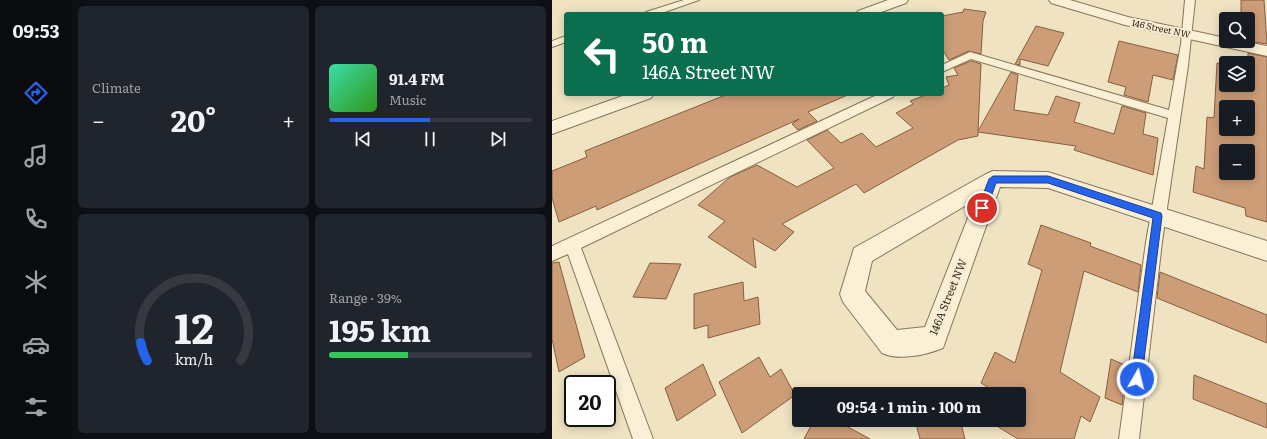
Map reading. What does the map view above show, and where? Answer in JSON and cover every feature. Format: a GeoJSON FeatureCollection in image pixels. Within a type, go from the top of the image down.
{"type":"FeatureCollection","features":[{"type":"Feature","properties":{"kind":"street"},"geometry":{"type":"LineString","coordinates":[[868,12],[901,0]]}},
{"type":"Feature","properties":{"kind":"street","name":"146 Street NW"},"geometry":{"type":"LineString","coordinates":[[1056,0],[1125,21],[1267,51]]}},
{"type":"Feature","properties":{"kind":"street"},"geometry":{"type":"LineString","coordinates":[[552,128],[640,96]]}},
{"type":"Feature","properties":{"kind":"street"},"geometry":{"type":"LineString","coordinates":[[993,179],[1048,180],[1267,252]]}},
{"type":"Feature","properties":{"kind":"street","name":"146A Street NW"},"geometry":{"type":"LineString","coordinates":[[993,179],[934,339],[891,344],[852,294],[862,255],[993,179]]}},
{"type":"Feature","properties":{"kind":"lane"},"geometry":{"type":"LineString","coordinates":[[655,12],[694,0]]}},
{"type":"Feature","properties":{"kind":"lane"},"geometry":{"type":"LineString","coordinates":[[1129,439],[1158,216],[1174,115],[1189,35],[1190,0]]}},
{"type":"Feature","properties":{"kind":"lane"},"geometry":{"type":"LineString","coordinates":[[552,44],[564,40]]}},
{"type":"Feature","properties":{"kind":"lane"},"geometry":{"type":"LineString","coordinates":[[944,68],[970,55],[1174,115]]}},
{"type":"Feature","properties":{"kind":"lane"},"geometry":{"type":"LineString","coordinates":[[552,254],[885,96]]}},
{"type":"Feature","properties":{"kind":"lane"},"geometry":{"type":"LineString","coordinates":[[572,244],[643,439]]}},
{"type":"Feature","properties":{"kind":"building"},"geometry":{"type":"Polygon","coordinates":[[[1241,0],[1264,0],[1267,44],[1255,42],[1255,12],[1241,12],[1241,0]]]}},
{"type":"Feature","properties":{"kind":"building"},"geometry":{"type":"Polygon","coordinates":[[[964,9],[986,12],[983,21],[981,54],[969,51],[949,60],[944,52],[944,16],[963,12],[964,9]]]}},
{"type":"Feature","properties":{"kind":"building"},"geometry":{"type":"Polygon","coordinates":[[[1036,26],[1064,33],[1048,66],[1020,59],[1020,65],[1015,64],[1036,26]]]}},
{"type":"Feature","properties":{"kind":"building"},"geometry":{"type":"Polygon","coordinates":[[[1119,41],[1178,55],[1173,80],[1153,75],[1148,102],[1124,95],[1126,87],[1108,82],[1119,41]]]}},
{"type":"Feature","properties":{"kind":"building"},"geometry":{"type":"Polygon","coordinates":[[[1248,53],[1267,57],[1267,222],[1246,216],[1245,208],[1193,192],[1196,166],[1204,169],[1207,117],[1214,118],[1217,63],[1219,63],[1219,92],[1255,92],[1255,56],[1248,56],[1248,53]]]}},
{"type":"Feature","properties":{"kind":"building"},"geometry":{"type":"Polygon","coordinates":[[[971,61],[981,64],[978,131],[1011,72],[1018,75],[1014,110],[1048,115],[1056,96],[1080,103],[1074,122],[1114,134],[1122,106],[1146,113],[1143,134],[1158,138],[1153,175],[1074,150],[1076,146],[978,132],[978,136],[958,140],[864,193],[856,184],[782,224],[794,232],[775,251],[753,238],[756,268],[708,237],[725,221],[698,205],[730,177],[757,165],[797,187],[834,168],[807,140],[827,130],[841,143],[862,133],[876,147],[913,128],[896,113],[913,104],[910,101],[923,96],[944,96],[944,87],[949,85],[946,77],[958,75],[954,68],[971,61]]]}},
{"type":"Feature","properties":{"kind":"building"},"geometry":{"type":"Polygon","coordinates":[[[723,96],[845,96],[808,112],[817,121],[798,130],[792,124],[799,119],[597,210],[596,206],[559,222],[552,198],[552,171],[587,157],[585,151],[723,96]]]}},
{"type":"Feature","properties":{"kind":"building"},"geometry":{"type":"Polygon","coordinates":[[[1041,225],[1091,243],[1090,246],[1141,265],[1138,292],[1084,271],[1060,372],[1100,397],[1090,422],[1081,416],[1074,439],[1018,439],[998,427],[1026,427],[1026,387],[988,387],[981,383],[995,352],[1015,363],[1042,270],[1028,264],[1041,225]]]}},
{"type":"Feature","properties":{"kind":"building"},"geometry":{"type":"Polygon","coordinates":[[[559,262],[585,357],[559,372],[552,339],[552,263],[559,262]]]}},
{"type":"Feature","properties":{"kind":"building"},"geometry":{"type":"Polygon","coordinates":[[[650,263],[681,264],[666,299],[633,297],[650,263]]]}},
{"type":"Feature","properties":{"kind":"building"},"geometry":{"type":"Polygon","coordinates":[[[1160,272],[1267,315],[1267,343],[1157,298],[1160,272]]]}},
{"type":"Feature","properties":{"kind":"building"},"geometry":{"type":"Polygon","coordinates":[[[743,282],[744,301],[758,297],[760,324],[708,338],[708,325],[694,329],[694,294],[743,282]]]}},
{"type":"Feature","properties":{"kind":"building"},"geometry":{"type":"Polygon","coordinates":[[[759,357],[770,377],[781,369],[792,389],[792,397],[742,433],[719,382],[759,357]]]}},
{"type":"Feature","properties":{"kind":"building"},"geometry":{"type":"Polygon","coordinates":[[[1111,359],[1127,366],[1122,405],[1105,398],[1111,359]]]}},
{"type":"Feature","properties":{"kind":"building"},"geometry":{"type":"Polygon","coordinates":[[[703,364],[716,395],[677,421],[665,388],[703,364]]]}},
{"type":"Feature","properties":{"kind":"building"},"geometry":{"type":"Polygon","coordinates":[[[1194,375],[1267,404],[1267,428],[1193,399],[1194,375]]]}},
{"type":"Feature","properties":{"kind":"building"},"geometry":{"type":"Polygon","coordinates":[[[810,427],[848,427],[870,439],[804,439],[810,427]]]}},
{"type":"Feature","properties":{"kind":"building"},"geometry":{"type":"Polygon","coordinates":[[[917,427],[962,427],[965,439],[920,439],[917,427]]]}},
{"type":"Feature","properties":{"kind":"route"},"geometry":{"type":"LineString","coordinates":[[982,208],[993,179],[1048,180],[1158,216],[1137,379]]}}]}
